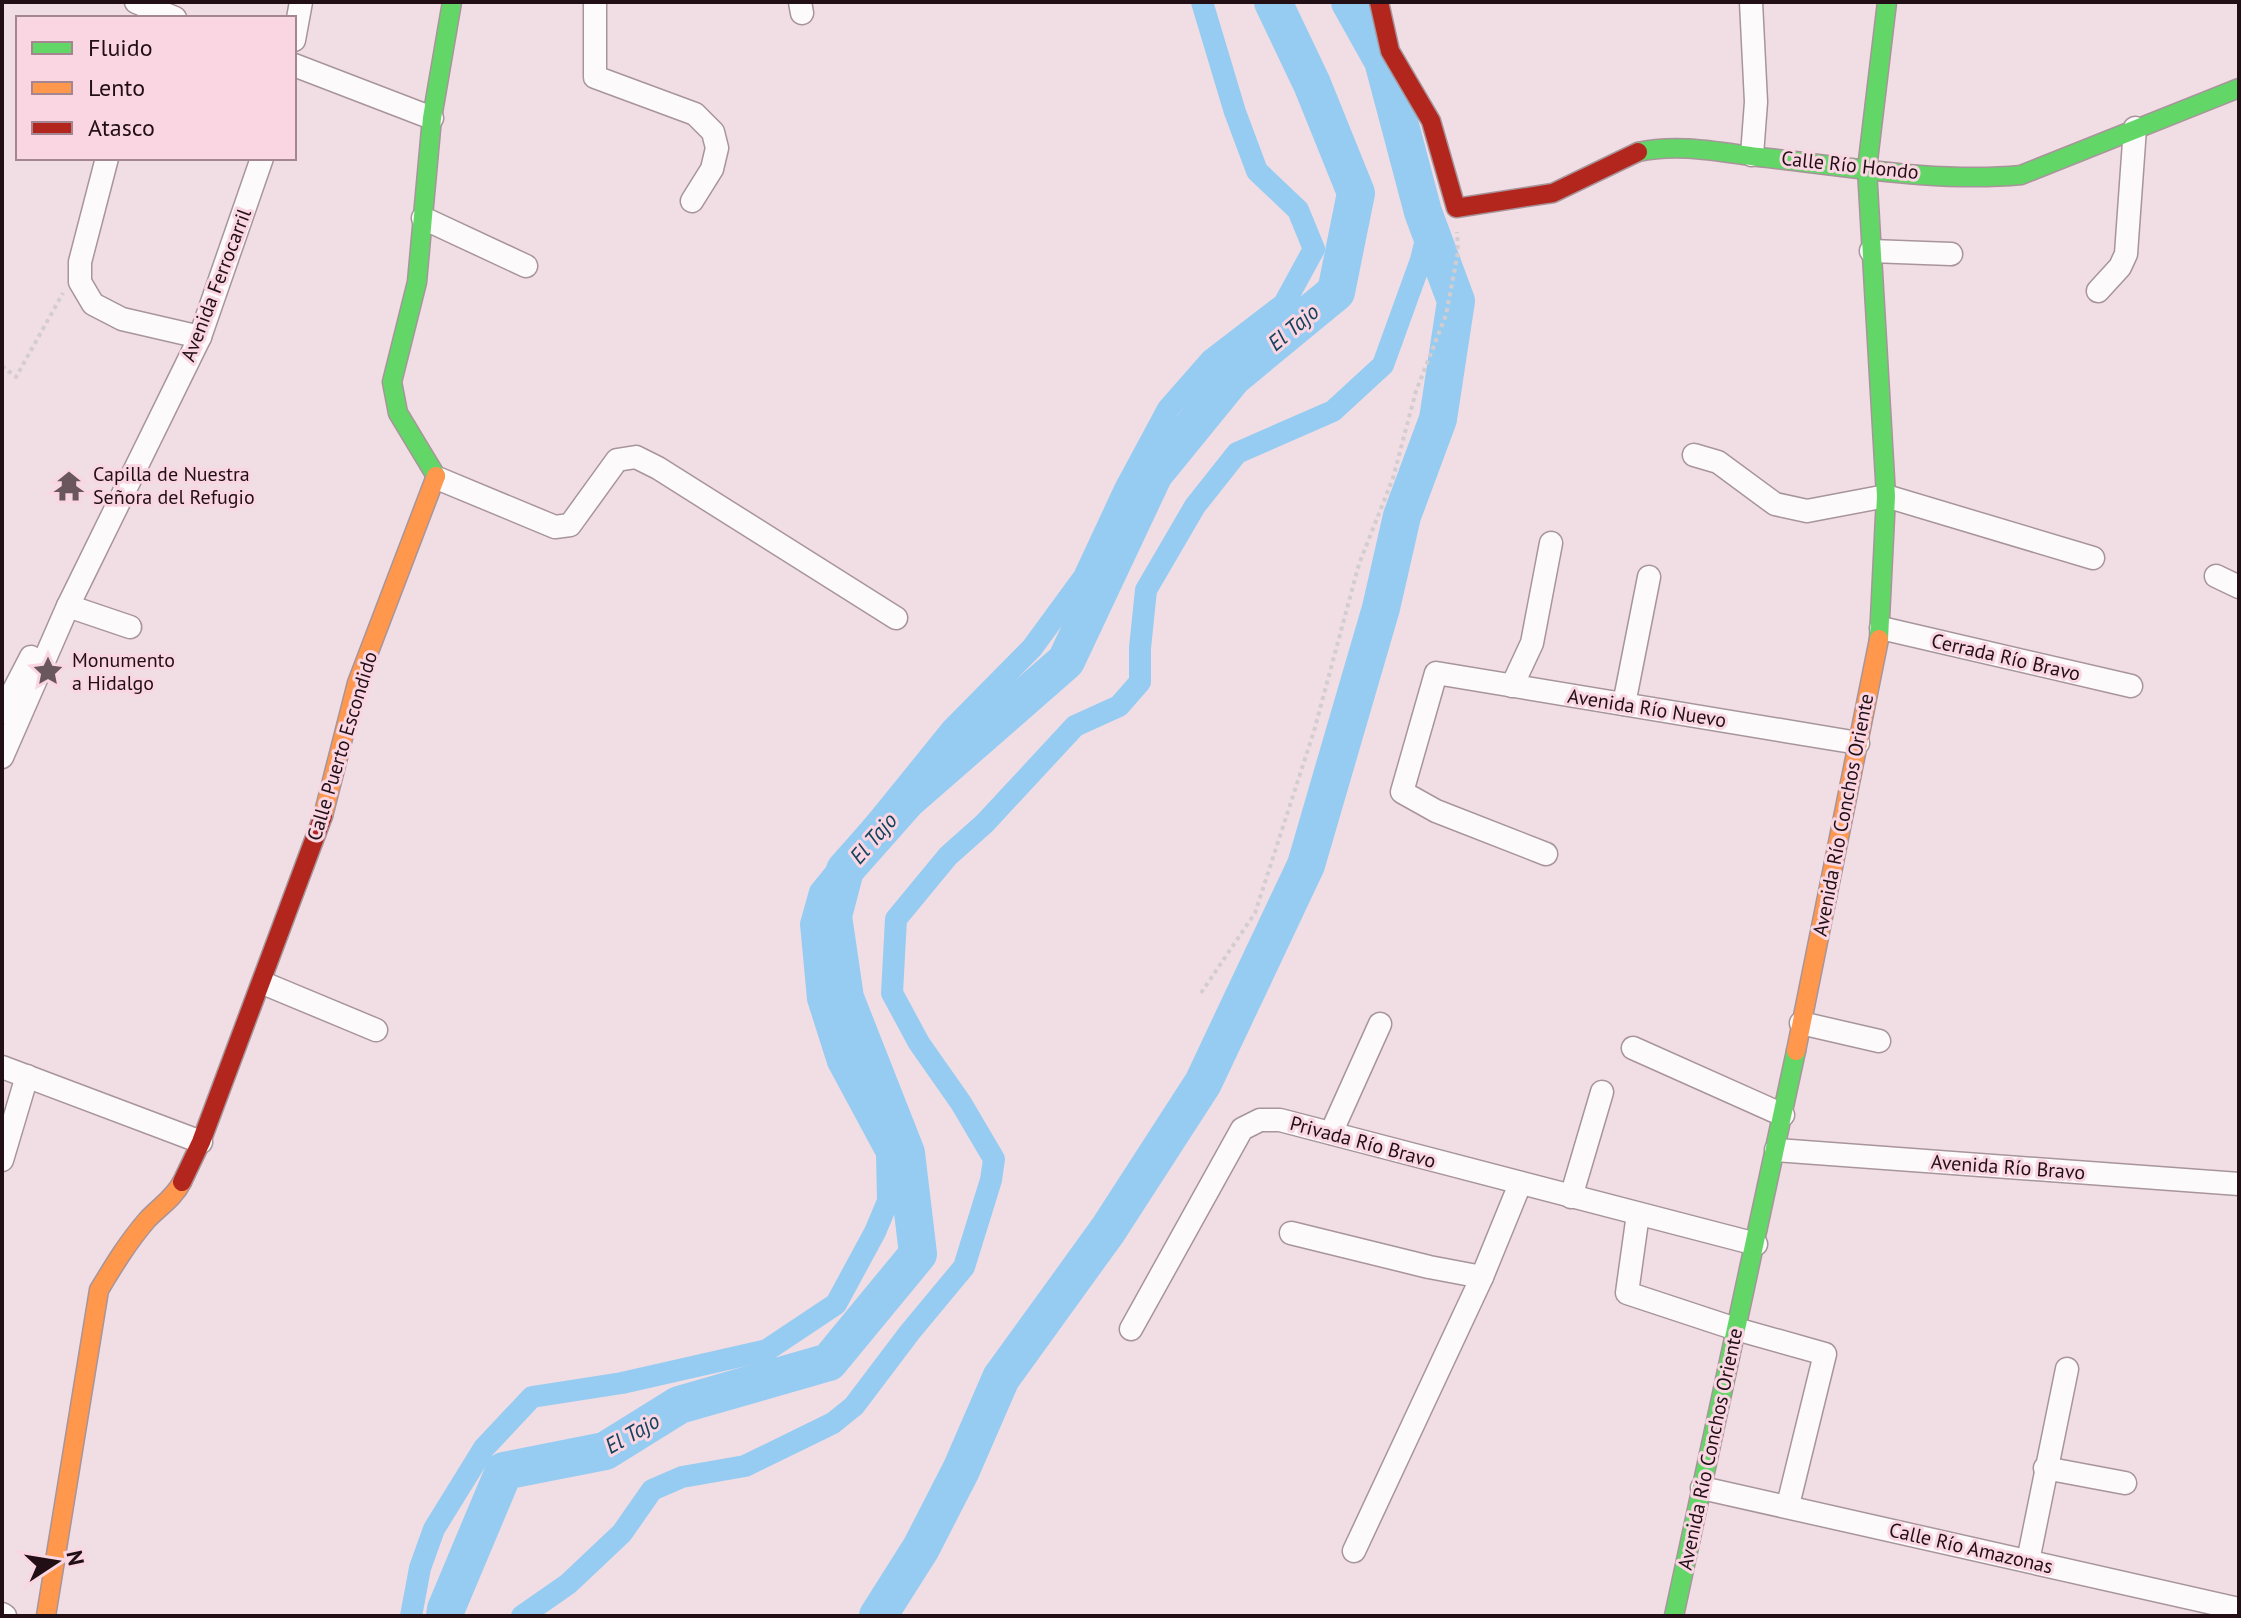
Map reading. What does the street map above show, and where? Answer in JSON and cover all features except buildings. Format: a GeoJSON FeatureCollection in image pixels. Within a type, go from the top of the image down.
{"type":"FeatureCollection","features":[{"type":"Feature","properties":{"kind":"street"},"geometry":{"type":"LineString","coordinates":[[296,29],[301,2]]}},
{"type":"Feature","properties":{"kind":"street"},"geometry":{"type":"LineString","coordinates":[[452,2],[432,118],[417,282],[392,382],[398,413],[437,478],[555,527],[570,525],[617,460],[636,457],[896,618]]}},
{"type":"Feature","properties":{"kind":"street"},"geometry":{"type":"LineString","coordinates":[[595,2],[595,77],[695,114],[713,132],[717,148],[712,169],[692,201]]}},
{"type":"Feature","properties":{"kind":"street"},"geometry":{"type":"LineString","coordinates":[[1379,2],[1390,51],[1431,121],[1456,208]]}},
{"type":"Feature","properties":{"kind":"street"},"geometry":{"type":"LineString","coordinates":[[1751,2],[1756,102],[1752,155]]}},
{"type":"Feature","properties":{"kind":"street","name":"Avenida Río Conchos Oriente"},"geometry":{"type":"LineString","coordinates":[[1674,1616],[1776,1150],[1881,628],[1886,496],[1867,169],[1887,2]]}},
{"type":"Feature","properties":{"kind":"street"},"geometry":{"type":"LineString","coordinates":[[142,9],[168,16]]}},
{"type":"Feature","properties":{"kind":"street"},"geometry":{"type":"LineString","coordinates":[[296,66],[432,118]]}},
{"type":"Feature","properties":{"kind":"street","name":"Calle Río Hondo"},"geometry":{"type":"LineString","coordinates":[[1456,208],[1553,193],[1640,151],[1675,147],[1867,169],[1989,178],[2021,175],[2239,88]]}},
{"type":"Feature","properties":{"kind":"street"},"geometry":{"type":"LineString","coordinates":[[2098,291],[2120,267],[2126,254],[2135,128]]}},
{"type":"Feature","properties":{"kind":"street"},"geometry":{"type":"LineString","coordinates":[[106,160],[80,262],[80,282],[93,304],[122,319],[200,337]]}},
{"type":"Feature","properties":{"kind":"street","name":"Avenida Ferrocarril"},"geometry":{"type":"LineString","coordinates":[[6,723],[34,653],[57,632],[200,337],[261,160]]}},
{"type":"Feature","properties":{"kind":"street"},"geometry":{"type":"LineString","coordinates":[[423,218],[526,266]]}},
{"type":"Feature","properties":{"kind":"street"},"geometry":{"type":"LineString","coordinates":[[1871,251],[1951,254]]}},
{"type":"Feature","properties":{"kind":"street"},"geometry":{"type":"LineString","coordinates":[[1694,455],[1718,462],[1775,504],[1807,511],[1886,496],[2093,558]]}},
{"type":"Feature","properties":{"kind":"street","name":"Calle Puerto Escondido"},"geometry":{"type":"LineString","coordinates":[[46,1616],[99,1290],[122,1250],[176,1193],[201,1142],[323,817],[357,683],[437,478]]}},
{"type":"Feature","properties":{"kind":"street"},"geometry":{"type":"LineString","coordinates":[[1512,686],[1532,643],[1551,543]]}},
{"type":"Feature","properties":{"kind":"street"},"geometry":{"type":"LineString","coordinates":[[2216,576],[2239,587]]}},
{"type":"Feature","properties":{"kind":"street"},"geometry":{"type":"LineString","coordinates":[[1624,704],[1649,577]]}},
{"type":"Feature","properties":{"kind":"street"},"geometry":{"type":"LineString","coordinates":[[68,606],[130,627]]}},
{"type":"Feature","properties":{"kind":"street","name":"Cerrada Río Bravo"},"geometry":{"type":"LineString","coordinates":[[1881,628],[2131,686]]}},
{"type":"Feature","properties":{"kind":"street","name":"Avenida Río Nuevo"},"geometry":{"type":"LineString","coordinates":[[1546,854],[1436,811],[1402,792],[1436,673],[1858,743]]}},
{"type":"Feature","properties":{"kind":"street"},"geometry":{"type":"LineString","coordinates":[[2,757],[6,723]]}},
{"type":"Feature","properties":{"kind":"street"},"geometry":{"type":"LineString","coordinates":[[263,983],[376,1030]]}},
{"type":"Feature","properties":{"kind":"street"},"geometry":{"type":"LineString","coordinates":[[1801,1023],[1879,1041]]}},
{"type":"Feature","properties":{"kind":"street"},"geometry":{"type":"LineString","coordinates":[[1331,1133],[1380,1024]]}},
{"type":"Feature","properties":{"kind":"street"},"geometry":{"type":"LineString","coordinates":[[1633,1048],[1783,1115]]}},
{"type":"Feature","properties":{"kind":"street"},"geometry":{"type":"LineString","coordinates":[[2,1067],[201,1142]]}},
{"type":"Feature","properties":{"kind":"street"},"geometry":{"type":"LineString","coordinates":[[2,1160],[27,1076]]}},
{"type":"Feature","properties":{"kind":"street"},"geometry":{"type":"LineString","coordinates":[[1571,1197],[1602,1092]]}},
{"type":"Feature","properties":{"kind":"street","name":"Privada Río Bravo"},"geometry":{"type":"LineString","coordinates":[[1131,1329],[1242,1129],[1260,1120],[1280,1120],[1756,1244]]}},
{"type":"Feature","properties":{"kind":"street","name":"Avenida Río Bravo"},"geometry":{"type":"LineString","coordinates":[[1776,1150],[2239,1184]]}},
{"type":"Feature","properties":{"kind":"street"},"geometry":{"type":"LineString","coordinates":[[1354,1551],[1482,1277],[1520,1184]]}},
{"type":"Feature","properties":{"kind":"street"},"geometry":{"type":"LineString","coordinates":[[1638,1214],[1627,1293],[1825,1354],[1788,1505]]}},
{"type":"Feature","properties":{"kind":"street"},"geometry":{"type":"LineString","coordinates":[[1291,1233],[1482,1277]]}},
{"type":"Feature","properties":{"kind":"street"},"geometry":{"type":"LineString","coordinates":[[2028,1561],[2067,1369]]}},
{"type":"Feature","properties":{"kind":"street"},"geometry":{"type":"LineString","coordinates":[[2045,1468],[2125,1483]]}},
{"type":"Feature","properties":{"kind":"street","name":"Calle Río Amazonas"},"geometry":{"type":"LineString","coordinates":[[1702,1488],[2028,1561],[2213,1609],[2239,1609]]}},
{"type":"Feature","properties":{"kind":"path"},"geometry":{"type":"LineString","coordinates":[[1201,993],[1255,913],[1314,731],[1359,564],[1393,478],[1416,391],[1446,315],[1458,252],[1456,208]]}},
{"type":"Feature","properties":{"kind":"path"},"geometry":{"type":"LineString","coordinates":[[2,366],[16,377],[80,262]]}},
{"type":"Feature","properties":{"kind":"waterway"},"geometry":{"type":"LineString","coordinates":[[411,1616],[420,1568],[434,1529],[484,1448],[532,1397],[622,1383],[767,1350],[836,1304],[875,1232],[888,1201],[887,1153],[838,1062],[818,999],[811,924],[820,892],[952,729],[1032,648],[1084,577],[1125,489],[1168,409],[1211,360],[1284,304],[1314,249],[1298,210],[1257,171],[1235,112],[1202,2]]}},
{"type":"Feature","properties":{"kind":"waterway","name":"El Tajo"},"geometry":{"type":"LineString","coordinates":[[445,1616],[504,1471],[605,1451],[679,1405],[829,1362],[918,1254],[906,1153],[845,998],[833,916],[845,870],[907,800],[1066,661],[1154,474],[1233,377],[1336,292],[1356,193],[1312,84],[1273,2]]}},
{"type":"Feature","properties":{"kind":"waterway"},"geometry":{"type":"LineString","coordinates":[[878,1616],[921,1548],[961,1470],[1001,1378],[1108,1230],[1203,1083],[1306,865],[1381,608],[1402,516],[1438,419],[1456,301],[1423,212],[1383,61],[1350,2]]}},
{"type":"Feature","properties":{"kind":"waterway"},"geometry":{"type":"LineString","coordinates":[[522,1616],[568,1584],[622,1533],[652,1490],[682,1477],[745,1466],[833,1423],[854,1406],[964,1267],[991,1180],[994,1159],[961,1103],[919,1043],[892,993],[896,919],[948,856],[985,823],[1075,726],[1119,706],[1140,682],[1146,590],[1195,506],[1237,453],[1333,411],[1383,365],[1421,260],[1429,227]]}},
{"type":"Feature","properties":{"kind":"traffic: fast"},"geometry":{"type":"LineString","coordinates":[[436,476],[398,413],[392,382],[417,282],[432,118],[452,2]]}},
{"type":"Feature","properties":{"kind":"traffic: fast"},"geometry":{"type":"LineString","coordinates":[[1879,639],[1886,496],[1867,169],[1887,2]]}},
{"type":"Feature","properties":{"kind":"traffic: fast"},"geometry":{"type":"LineString","coordinates":[[1638,152],[1683,148],[1924,175],[2021,175],[2239,88]]}},
{"type":"Feature","properties":{"kind":"traffic: fast"},"geometry":{"type":"LineString","coordinates":[[1674,1616],[1796,1051]]}},
{"type":"Feature","properties":{"kind":"traffic: slow"},"geometry":{"type":"LineString","coordinates":[[323,816],[357,683],[436,476]]}},
{"type":"Feature","properties":{"kind":"traffic: slow"},"geometry":{"type":"LineString","coordinates":[[1796,1051],[1879,639]]}},
{"type":"Feature","properties":{"kind":"traffic: slow"},"geometry":{"type":"LineString","coordinates":[[46,1616],[99,1290],[147,1220],[182,1182]]}},
{"type":"Feature","properties":{"kind":"traffic: jam"},"geometry":{"type":"LineString","coordinates":[[1379,2],[1390,51],[1431,121],[1456,208],[1553,193],[1638,152]]}},
{"type":"Feature","properties":{"kind":"traffic: jam"},"geometry":{"type":"LineString","coordinates":[[182,1182],[201,1142],[323,816]]}},
{"type":"Feature","properties":{"kind":"place","name":"Capilla de Nuestra Señora del Refugio"},"geometry":{"type":"Point","coordinates":[69,486]}},
{"type":"Feature","properties":{"kind":"place","name":"Monumento a Hidalgo"},"geometry":{"type":"Point","coordinates":[48,671]}}]}
